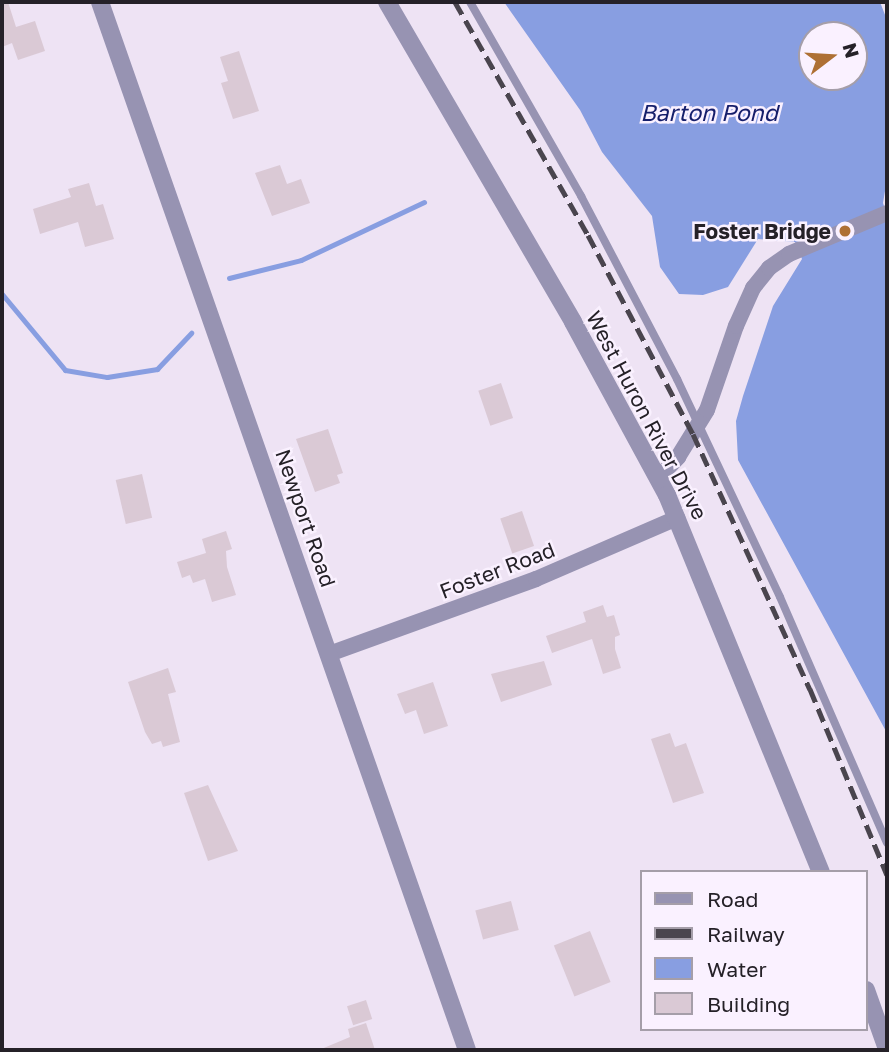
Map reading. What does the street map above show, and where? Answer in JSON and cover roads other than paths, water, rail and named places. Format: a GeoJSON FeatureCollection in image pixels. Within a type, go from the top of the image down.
{"type":"FeatureCollection","features":[{"type":"Feature","properties":{"kind":"street","name":"Newport Road"},"geometry":{"type":"LineString","coordinates":[[100,2],[467,1050]]}},
{"type":"Feature","properties":{"kind":"street","name":"West Huron River Drive"},"geometry":{"type":"LineString","coordinates":[[387,2],[659,477],[820,870]]}},
{"type":"Feature","properties":{"kind":"street"},"geometry":{"type":"LineString","coordinates":[[659,477],[699,425],[753,288],[789,254],[887,213]]}},
{"type":"Feature","properties":{"kind":"street","name":"Foster Road"},"geometry":{"type":"LineString","coordinates":[[329,654],[536,579],[677,519]]}},
{"type":"Feature","properties":{"kind":"street"},"geometry":{"type":"LineString","coordinates":[[868,996],[887,1049]]}},
{"type":"Feature","properties":{"kind":"lane"},"geometry":{"type":"LineString","coordinates":[[470,2],[581,196],[699,425],[887,843]]}},
{"type":"Feature","properties":{"kind":"water","name":"Barton Pond"},"geometry":{"type":"Polygon","coordinates":[[[504,2],[880,2],[887,20],[887,179],[883,203],[887,215],[887,733],[738,460],[736,421],[773,306],[802,259],[795,242],[758,239],[728,287],[703,295],[679,294],[660,267],[652,216],[602,152],[580,110],[504,2]]]}},
{"type":"Feature","properties":{"kind":"waterway"},"geometry":{"type":"LineString","coordinates":[[229,278],[301,260],[424,202]]}},
{"type":"Feature","properties":{"kind":"waterway"},"geometry":{"type":"LineString","coordinates":[[2,294],[65,370],[107,377],[157,369],[191,333]]}},
{"type":"Feature","properties":{"kind":"railway"},"geometry":{"type":"LineString","coordinates":[[455,2],[588,235],[693,434],[810,689],[887,875]]}},
{"type":"Feature","properties":{"kind":"place","name":"Foster Bridge"},"geometry":{"type":"Point","coordinates":[845,231]}}]}
